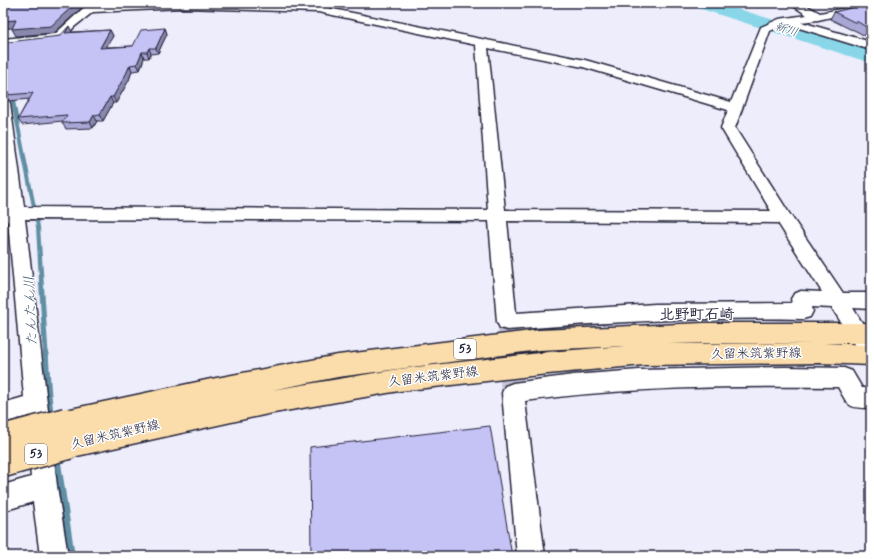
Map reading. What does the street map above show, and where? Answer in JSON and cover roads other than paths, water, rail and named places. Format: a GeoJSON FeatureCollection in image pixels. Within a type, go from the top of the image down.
{"type":"FeatureCollection","features":[{"type":"Feature","properties":{"kind":"main road","name":"久留米筑紫野線"},"geometry":{"type":"LineString","coordinates":[[3,439],[67,434],[399,380],[548,363],[644,355],[821,353],[868,346]]}},
{"type":"Feature","properties":{"kind":"main road","name":"久留米筑紫野線"},"geometry":{"type":"LineString","coordinates":[[3,463],[67,434]]}},
{"type":"Feature","properties":{"kind":"street"},"geometry":{"type":"LineString","coordinates":[[794,3],[818,17]]}},
{"type":"Feature","properties":{"kind":"street"},"geometry":{"type":"LineString","coordinates":[[3,43],[59,37],[70,25],[92,6],[183,5],[318,9],[585,64],[736,108]]}},
{"type":"Feature","properties":{"kind":"street"},"geometry":{"type":"LineString","coordinates":[[868,346],[783,217],[728,128],[765,29],[783,21],[818,17],[871,5]]}},
{"type":"Feature","properties":{"kind":"street"},"geometry":{"type":"LineString","coordinates":[[783,21],[871,46]]}},
{"type":"Feature","properties":{"kind":"street"},"geometry":{"type":"LineString","coordinates":[[482,44],[507,322],[667,312],[765,310],[803,311],[802,300],[871,301]]}},
{"type":"Feature","properties":{"kind":"street"},"geometry":{"type":"LineString","coordinates":[[3,103],[10,215],[36,404],[44,486],[54,556]]}},
{"type":"Feature","properties":{"kind":"street"},"geometry":{"type":"LineString","coordinates":[[10,215],[783,217]]}},
{"type":"Feature","properties":{"kind":"street"},"geometry":{"type":"LineString","coordinates":[[531,556],[514,392],[573,385],[639,380],[793,377],[844,378],[856,398],[871,398]]}},
{"type":"Feature","properties":{"kind":"street"},"geometry":{"type":"LineString","coordinates":[[3,413],[36,404]]}},
{"type":"Feature","properties":{"kind":"street"},"geometry":{"type":"LineString","coordinates":[[3,498],[44,486]]}},
{"type":"Feature","properties":{"kind":"waterway","name":"新川"},"geometry":{"type":"LineString","coordinates":[[701,3],[871,57]]}},
{"type":"Feature","properties":{"kind":"waterway","name":"たんたん川"},"geometry":{"type":"LineString","coordinates":[[12,96],[38,227],[51,418]]}},
{"type":"Feature","properties":{"kind":"waterway","name":"たんたん川"},"geometry":{"type":"LineString","coordinates":[[57,456],[71,556]]}},
{"type":"Feature","properties":{"kind":"tunnel"},"geometry":{"type":"LineString","coordinates":[[507,322],[511,367]]}},
{"type":"Feature","properties":{"kind":"tunnel"},"geometry":{"type":"LineString","coordinates":[[511,366],[513,393]]}},
{"type":"Feature","properties":{"kind":"district","name":"北野町石崎"},"geometry":{"type":"Point","coordinates":[697,315]}}]}
